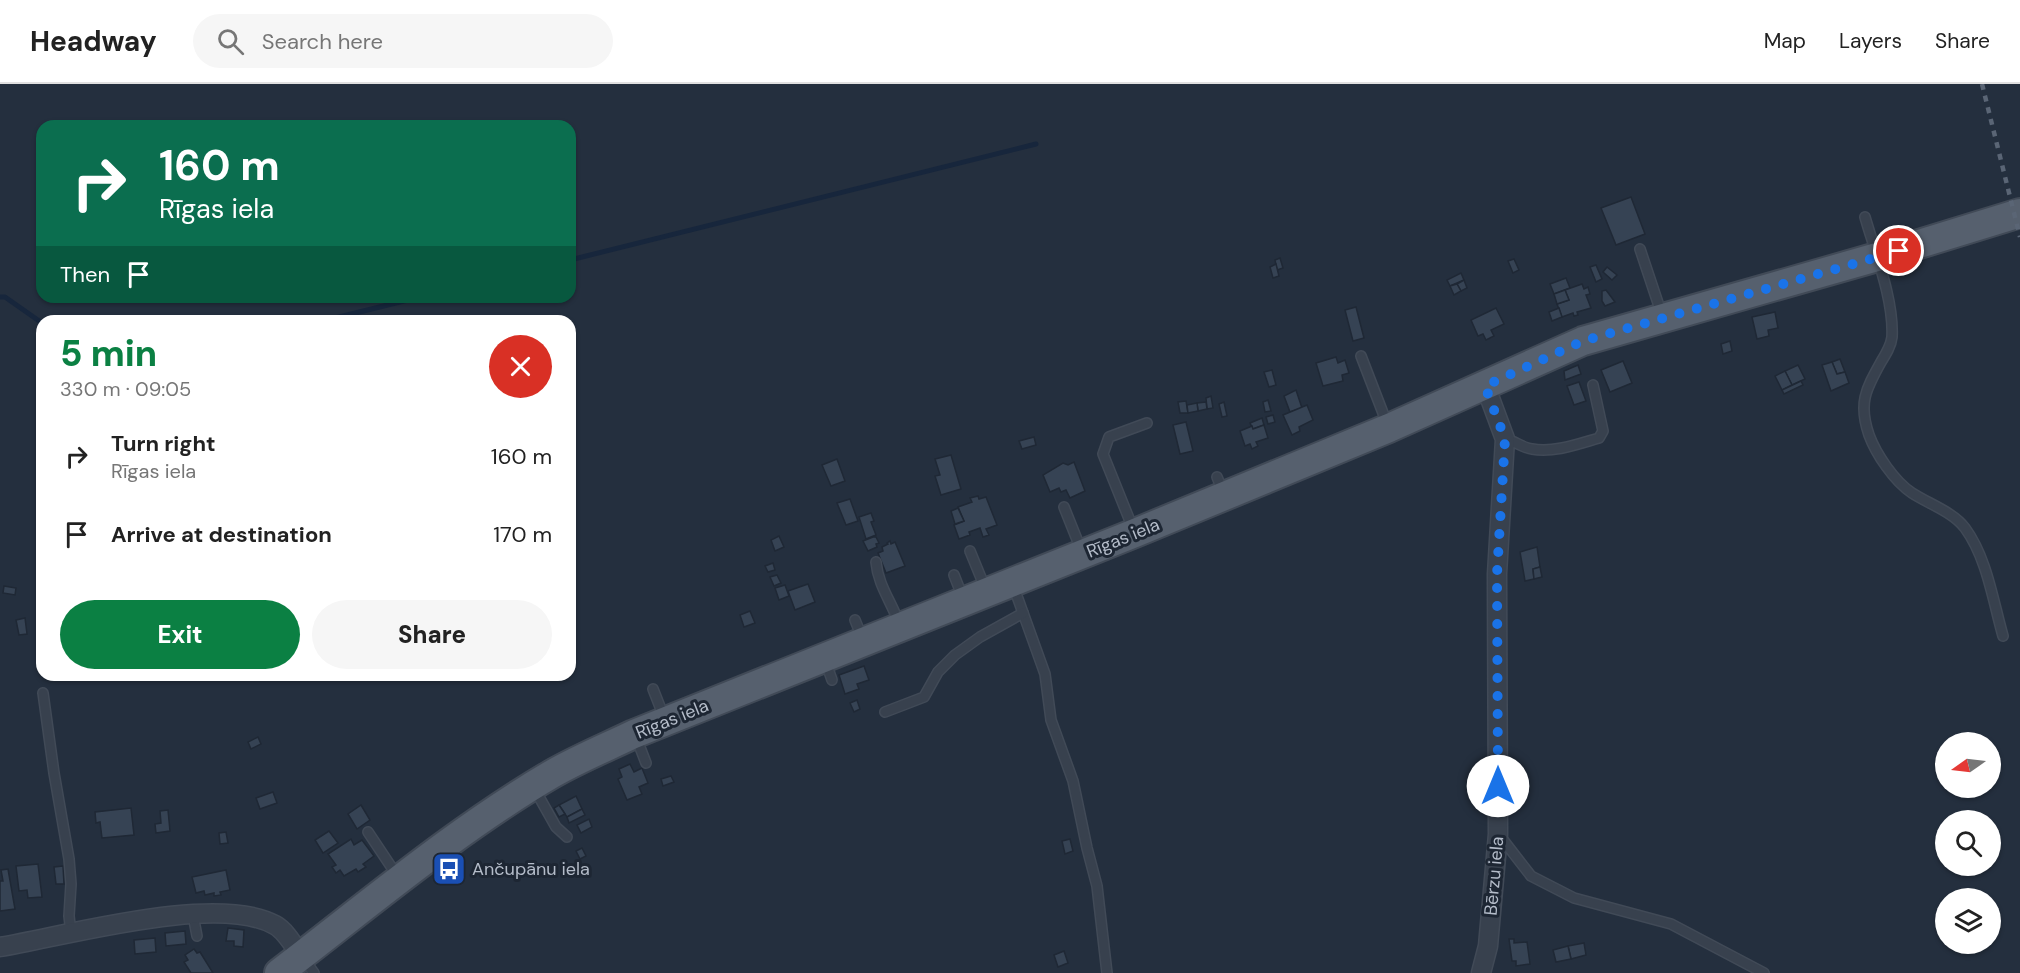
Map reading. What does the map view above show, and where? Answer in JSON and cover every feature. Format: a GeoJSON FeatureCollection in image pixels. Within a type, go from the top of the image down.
{"type":"FeatureCollection","features":[{"type":"Feature","properties":{"kind":"main road","name":"Rīgas iela"},"geometry":{"type":"LineString","coordinates":[[279,973],[308,964],[401,880],[467,830],[533,786],[576,762],[666,721],[828,669],[859,631],[901,628],[1135,533],[1221,486],[1389,428],[1583,341],[2020,213]]}},
{"type":"Feature","properties":{"kind":"street","name":"Bērzu iela"},"geometry":{"type":"LineString","coordinates":[[1481,973],[1488,946],[1498,834],[1497,574],[1505,439],[1485,386]]}},
{"type":"Feature","properties":{"kind":"street"},"geometry":{"type":"LineString","coordinates":[[0,948],[71,933],[168,917],[225,912],[277,925],[308,964]]}},
{"type":"Feature","properties":{"kind":"lane"},"geometry":{"type":"LineString","coordinates":[[1865,217],[1890,309],[1892,339],[1864,398],[1864,417],[1869,433],[1876,453],[1910,491],[1964,526],[1979,552],[2002,636]]}},
{"type":"Feature","properties":{"kind":"lane"},"geometry":{"type":"LineString","coordinates":[[1640,249],[1663,317]]}},
{"type":"Feature","properties":{"kind":"lane"},"geometry":{"type":"LineString","coordinates":[[1361,356],[1389,428]]}},
{"type":"Feature","properties":{"kind":"lane"},"geometry":{"type":"LineString","coordinates":[[1505,439],[1529,449],[1543,451],[1599,438],[1603,431],[1593,385]]}},
{"type":"Feature","properties":{"kind":"lane"},"geometry":{"type":"LineString","coordinates":[[1135,533],[1103,454],[1109,437],[1147,423]]}},
{"type":"Feature","properties":{"kind":"lane"},"geometry":{"type":"LineString","coordinates":[[1064,507],[1083,554]]}},
{"type":"Feature","properties":{"kind":"lane"},"geometry":{"type":"LineString","coordinates":[[970,551],[988,592]]}},
{"type":"Feature","properties":{"kind":"lane"},"geometry":{"type":"LineString","coordinates":[[876,562],[882,589],[894,608],[901,628]]}},
{"type":"Feature","properties":{"kind":"lane"},"geometry":{"type":"LineString","coordinates":[[954,575],[1023,613],[1045,674],[1050,720],[1073,782],[1097,886],[1107,971],[1097,973]]}},
{"type":"Feature","properties":{"kind":"lane"},"geometry":{"type":"LineString","coordinates":[[885,712],[924,697],[938,672],[955,656],[980,637],[1023,613]]}},
{"type":"Feature","properties":{"kind":"lane"},"geometry":{"type":"LineString","coordinates":[[653,689],[666,721]]}},
{"type":"Feature","properties":{"kind":"lane"},"geometry":{"type":"LineString","coordinates":[[43,693],[69,858],[71,933]]}},
{"type":"Feature","properties":{"kind":"lane"},"geometry":{"type":"LineString","coordinates":[[634,734],[646,763]]}},
{"type":"Feature","properties":{"kind":"lane"},"geometry":{"type":"LineString","coordinates":[[533,786],[556,827],[567,837]]}},
{"type":"Feature","properties":{"kind":"lane"},"geometry":{"type":"LineString","coordinates":[[368,832],[401,880]]}},
{"type":"Feature","properties":{"kind":"lane"},"geometry":{"type":"LineString","coordinates":[[1498,834],[1532,876],[1574,898],[1671,924],[1764,973]]}},
{"type":"Feature","properties":{"kind":"lane"},"geometry":{"type":"LineString","coordinates":[[193,915],[197,936]]}},
{"type":"Feature","properties":{"kind":"building"},"geometry":{"type":"Polygon","coordinates":[[[1631,197],[1645,234],[1616,245],[1601,208],[1631,197]]]}},
{"type":"Feature","properties":{"kind":"building"},"geometry":{"type":"Polygon","coordinates":[[[1280,258],[1283,268],[1277,270],[1275,260],[1280,258]]]}},
{"type":"Feature","properties":{"kind":"building"},"geometry":{"type":"Polygon","coordinates":[[[1514,259],[1519,270],[1513,273],[1508,261],[1514,259]]]}},
{"type":"Feature","properties":{"kind":"building"},"geometry":{"type":"Polygon","coordinates":[[[1276,264],[1279,276],[1273,278],[1270,267],[1276,264]]]}},
{"type":"Feature","properties":{"kind":"building"},"geometry":{"type":"Polygon","coordinates":[[[1596,265],[1602,279],[1596,282],[1590,267],[1596,265]]]}},
{"type":"Feature","properties":{"kind":"building"},"geometry":{"type":"Polygon","coordinates":[[[1607,267],[1617,275],[1612,280],[1603,272],[1607,267]]]}},
{"type":"Feature","properties":{"kind":"building"},"geometry":{"type":"Polygon","coordinates":[[[1461,273],[1464,280],[1450,286],[1447,280],[1461,273]]]}},
{"type":"Feature","properties":{"kind":"building"},"geometry":{"type":"Polygon","coordinates":[[[1566,278],[1570,288],[1554,294],[1550,284],[1566,278]]]}},
{"type":"Feature","properties":{"kind":"building"},"geometry":{"type":"Polygon","coordinates":[[[1464,280],[1467,288],[1461,291],[1457,284],[1464,280]]]}},
{"type":"Feature","properties":{"kind":"building"},"geometry":{"type":"Polygon","coordinates":[[[1457,284],[1461,291],[1454,295],[1450,286],[1457,284]]]}},
{"type":"Feature","properties":{"kind":"building"},"geometry":{"type":"Polygon","coordinates":[[[1582,284],[1584,289],[1588,287],[1590,294],[1586,295],[1591,308],[1577,312],[1578,315],[1574,316],[1573,313],[1562,317],[1557,304],[1569,300],[1565,290],[1582,284]]]}},
{"type":"Feature","properties":{"kind":"building"},"geometry":{"type":"Polygon","coordinates":[[[1565,290],[1569,300],[1557,304],[1554,294],[1565,290]]]}},
{"type":"Feature","properties":{"kind":"building"},"geometry":{"type":"Polygon","coordinates":[[[1606,290],[1615,302],[1605,306],[1602,301],[1602,291],[1606,290]]]}},
{"type":"Feature","properties":{"kind":"building"},"geometry":{"type":"Polygon","coordinates":[[[1356,307],[1364,338],[1353,341],[1345,310],[1356,307]]]}},
{"type":"Feature","properties":{"kind":"building"},"geometry":{"type":"Polygon","coordinates":[[[1496,308],[1504,324],[1491,330],[1494,336],[1486,340],[1483,334],[1478,336],[1471,320],[1496,308]]]}},
{"type":"Feature","properties":{"kind":"building"},"geometry":{"type":"Polygon","coordinates":[[[1559,308],[1562,317],[1552,321],[1549,312],[1559,308]]]}},
{"type":"Feature","properties":{"kind":"building"},"geometry":{"type":"Polygon","coordinates":[[[1775,312],[1778,328],[1768,330],[1769,336],[1757,339],[1752,317],[1775,312]]]}},
{"type":"Feature","properties":{"kind":"building"},"geometry":{"type":"Polygon","coordinates":[[[1730,341],[1732,351],[1723,354],[1721,344],[1730,341]]]}},
{"type":"Feature","properties":{"kind":"building"},"geometry":{"type":"Polygon","coordinates":[[[1336,357],[1338,363],[1345,360],[1349,373],[1342,375],[1343,381],[1323,386],[1316,363],[1336,357]]]}},
{"type":"Feature","properties":{"kind":"building"},"geometry":{"type":"Polygon","coordinates":[[[1840,359],[1845,372],[1837,374],[1832,362],[1840,359]]]}},
{"type":"Feature","properties":{"kind":"building"},"geometry":{"type":"Polygon","coordinates":[[[1623,361],[1632,383],[1610,392],[1601,370],[1623,361]]]}},
{"type":"Feature","properties":{"kind":"building"},"geometry":{"type":"Polygon","coordinates":[[[1832,362],[1837,374],[1845,372],[1849,383],[1831,391],[1822,365],[1832,362]]]}},
{"type":"Feature","properties":{"kind":"building"},"geometry":{"type":"Polygon","coordinates":[[[1578,365],[1581,374],[1565,380],[1564,371],[1578,365]]]}},
{"type":"Feature","properties":{"kind":"building"},"geometry":{"type":"Polygon","coordinates":[[[1798,365],[1805,379],[1792,385],[1785,371],[1798,365]]]}},
{"type":"Feature","properties":{"kind":"building"},"geometry":{"type":"Polygon","coordinates":[[[1272,370],[1276,385],[1269,387],[1264,372],[1272,370]]]}},
{"type":"Feature","properties":{"kind":"building"},"geometry":{"type":"Polygon","coordinates":[[[1785,371],[1792,385],[1782,390],[1775,376],[1785,371]]]}},
{"type":"Feature","properties":{"kind":"building"},"geometry":{"type":"Polygon","coordinates":[[[1801,381],[1803,385],[1784,394],[1782,390],[1801,381]]]}},
{"type":"Feature","properties":{"kind":"building"},"geometry":{"type":"Polygon","coordinates":[[[1579,382],[1586,401],[1574,405],[1567,386],[1579,382]]]}},
{"type":"Feature","properties":{"kind":"building"},"geometry":{"type":"Polygon","coordinates":[[[1296,390],[1302,408],[1290,412],[1284,396],[1296,390]]]}},
{"type":"Feature","properties":{"kind":"building"},"geometry":{"type":"Polygon","coordinates":[[[1211,396],[1213,408],[1207,409],[1206,398],[1211,396]]]}},
{"type":"Feature","properties":{"kind":"building"},"geometry":{"type":"Polygon","coordinates":[[[1268,400],[1271,411],[1265,412],[1263,402],[1268,400]]]}},
{"type":"Feature","properties":{"kind":"building"},"geometry":{"type":"Polygon","coordinates":[[[1186,401],[1188,413],[1180,413],[1178,402],[1186,401]]]}},
{"type":"Feature","properties":{"kind":"building"},"geometry":{"type":"Polygon","coordinates":[[[1206,402],[1207,409],[1198,411],[1197,403],[1206,402]]]}},
{"type":"Feature","properties":{"kind":"building"},"geometry":{"type":"Polygon","coordinates":[[[1224,402],[1227,416],[1222,417],[1219,404],[1224,402]]]}},
{"type":"Feature","properties":{"kind":"building"},"geometry":{"type":"Polygon","coordinates":[[[1197,403],[1198,411],[1188,413],[1187,405],[1197,403]]]}},
{"type":"Feature","properties":{"kind":"building"},"geometry":{"type":"Polygon","coordinates":[[[1307,405],[1313,420],[1299,427],[1300,431],[1292,435],[1283,415],[1307,405]]]}},
{"type":"Feature","properties":{"kind":"building"},"geometry":{"type":"Polygon","coordinates":[[[1273,415],[1275,422],[1268,424],[1266,417],[1273,415]]]}},
{"type":"Feature","properties":{"kind":"building"},"geometry":{"type":"Polygon","coordinates":[[[1262,418],[1264,425],[1253,429],[1250,423],[1262,418]]]}},
{"type":"Feature","properties":{"kind":"building"},"geometry":{"type":"Polygon","coordinates":[[[1186,422],[1193,451],[1180,454],[1173,425],[1186,422]]]}},
{"type":"Feature","properties":{"kind":"building"},"geometry":{"type":"Polygon","coordinates":[[[1264,425],[1268,438],[1256,442],[1258,446],[1252,449],[1250,444],[1245,446],[1240,431],[1252,426],[1253,429],[1264,425]]]}},
{"type":"Feature","properties":{"kind":"building"},"geometry":{"type":"Polygon","coordinates":[[[1034,437],[1036,445],[1022,449],[1019,441],[1034,437]]]}},
{"type":"Feature","properties":{"kind":"building"},"geometry":{"type":"Polygon","coordinates":[[[951,455],[961,489],[941,495],[935,476],[940,475],[935,459],[951,455]]]}},
{"type":"Feature","properties":{"kind":"building"},"geometry":{"type":"Polygon","coordinates":[[[837,459],[845,481],[831,486],[822,465],[837,459]]]}},
{"type":"Feature","properties":{"kind":"building"},"geometry":{"type":"Polygon","coordinates":[[[1074,462],[1085,491],[1070,498],[1066,490],[1061,492],[1059,488],[1050,492],[1043,475],[1063,463],[1068,465],[1074,462]]]}},
{"type":"Feature","properties":{"kind":"building"},"geometry":{"type":"Polygon","coordinates":[[[978,496],[979,499],[986,497],[997,525],[986,529],[989,535],[983,537],[980,528],[959,539],[954,525],[964,521],[958,507],[972,502],[970,498],[978,496]]]}},
{"type":"Feature","properties":{"kind":"building"},"geometry":{"type":"Polygon","coordinates":[[[850,499],[858,521],[846,525],[837,503],[850,499]]]}},
{"type":"Feature","properties":{"kind":"building"},"geometry":{"type":"Polygon","coordinates":[[[958,508],[964,521],[955,524],[951,511],[958,508]]]}},
{"type":"Feature","properties":{"kind":"building"},"geometry":{"type":"Polygon","coordinates":[[[871,513],[874,521],[871,522],[876,535],[866,539],[859,517],[871,513]]]}},
{"type":"Feature","properties":{"kind":"building"},"geometry":{"type":"Polygon","coordinates":[[[779,536],[784,547],[775,551],[771,540],[779,536]]]}},
{"type":"Feature","properties":{"kind":"building"},"geometry":{"type":"Polygon","coordinates":[[[876,537],[879,543],[876,544],[877,547],[868,551],[863,541],[876,537]]]}},
{"type":"Feature","properties":{"kind":"building"},"geometry":{"type":"Polygon","coordinates":[[[890,541],[891,544],[895,542],[905,566],[886,573],[878,553],[883,551],[882,547],[890,541]]]}},
{"type":"Feature","properties":{"kind":"building"},"geometry":{"type":"Polygon","coordinates":[[[1537,547],[1540,567],[1533,569],[1534,579],[1525,581],[1520,552],[1537,547]]]}},
{"type":"Feature","properties":{"kind":"building"},"geometry":{"type":"Polygon","coordinates":[[[773,563],[775,570],[768,572],[765,566],[773,563]]]}},
{"type":"Feature","properties":{"kind":"building"},"geometry":{"type":"Polygon","coordinates":[[[1540,567],[1542,577],[1534,579],[1533,569],[1540,567]]]}},
{"type":"Feature","properties":{"kind":"building"},"geometry":{"type":"Polygon","coordinates":[[[777,575],[781,583],[774,586],[770,577],[777,575]]]}},
{"type":"Feature","properties":{"kind":"building"},"geometry":{"type":"Polygon","coordinates":[[[808,584],[815,602],[795,610],[788,591],[808,584]]]}},
{"type":"Feature","properties":{"kind":"building"},"geometry":{"type":"Polygon","coordinates":[[[785,585],[789,596],[779,600],[775,588],[785,585]]]}},
{"type":"Feature","properties":{"kind":"building"},"geometry":{"type":"Polygon","coordinates":[[[4,586],[16,588],[15,595],[3,593],[4,586]]]}},
{"type":"Feature","properties":{"kind":"building"},"geometry":{"type":"Polygon","coordinates":[[[750,611],[755,623],[744,627],[740,615],[750,611]]]}},
{"type":"Feature","properties":{"kind":"building"},"geometry":{"type":"Polygon","coordinates":[[[25,618],[27,634],[19,635],[16,620],[25,618]]]}},
{"type":"Feature","properties":{"kind":"building"},"geometry":{"type":"Polygon","coordinates":[[[864,666],[869,680],[857,684],[859,689],[845,694],[839,675],[864,666]]]}},
{"type":"Feature","properties":{"kind":"building"},"geometry":{"type":"Polygon","coordinates":[[[857,700],[860,709],[854,712],[850,703],[857,700]]]}},
{"type":"Feature","properties":{"kind":"building"},"geometry":{"type":"Polygon","coordinates":[[[258,737],[261,744],[251,749],[248,742],[258,737]]]}},
{"type":"Feature","properties":{"kind":"building"},"geometry":{"type":"Polygon","coordinates":[[[630,764],[634,772],[642,768],[648,783],[639,787],[642,794],[627,800],[618,779],[622,777],[619,769],[630,764]]]}},
{"type":"Feature","properties":{"kind":"building"},"geometry":{"type":"Polygon","coordinates":[[[671,776],[674,782],[663,786],[661,779],[671,776]]]}},
{"type":"Feature","properties":{"kind":"building"},"geometry":{"type":"Polygon","coordinates":[[[273,792],[277,803],[260,809],[256,798],[273,792]]]}},
{"type":"Feature","properties":{"kind":"building"},"geometry":{"type":"Polygon","coordinates":[[[576,796],[582,809],[567,817],[559,805],[576,796]]]}},
{"type":"Feature","properties":{"kind":"building"},"geometry":{"type":"Polygon","coordinates":[[[361,805],[370,820],[357,829],[348,814],[361,805]]]}},
{"type":"Feature","properties":{"kind":"building"},"geometry":{"type":"Polygon","coordinates":[[[559,805],[565,814],[559,817],[554,808],[559,805]]]}},
{"type":"Feature","properties":{"kind":"building"},"geometry":{"type":"Polygon","coordinates":[[[131,808],[134,835],[102,838],[100,822],[96,823],[95,812],[131,808]]]}},
{"type":"Feature","properties":{"kind":"building"},"geometry":{"type":"Polygon","coordinates":[[[582,809],[585,815],[569,823],[567,817],[582,809]]]}},
{"type":"Feature","properties":{"kind":"building"},"geometry":{"type":"Polygon","coordinates":[[[168,810],[170,831],[156,833],[155,824],[161,823],[160,811],[168,810]]]}},
{"type":"Feature","properties":{"kind":"building"},"geometry":{"type":"Polygon","coordinates":[[[589,819],[592,827],[581,833],[577,825],[589,819]]]}},
{"type":"Feature","properties":{"kind":"building"},"geometry":{"type":"Polygon","coordinates":[[[329,831],[338,843],[323,853],[315,840],[329,831]]]}},
{"type":"Feature","properties":{"kind":"building"},"geometry":{"type":"Polygon","coordinates":[[[226,832],[228,843],[220,844],[219,833],[226,832]]]}},
{"type":"Feature","properties":{"kind":"building"},"geometry":{"type":"Polygon","coordinates":[[[351,839],[354,845],[362,840],[374,856],[363,864],[366,867],[358,872],[356,869],[344,876],[340,870],[336,873],[332,867],[336,865],[328,854],[351,839]]]}},
{"type":"Feature","properties":{"kind":"building"},"geometry":{"type":"Polygon","coordinates":[[[1070,839],[1073,851],[1065,854],[1062,841],[1070,839]]]}},
{"type":"Feature","properties":{"kind":"building"},"geometry":{"type":"Polygon","coordinates":[[[582,848],[586,856],[580,859],[576,851],[582,848]]]}},
{"type":"Feature","properties":{"kind":"building"},"geometry":{"type":"Polygon","coordinates":[[[38,864],[42,897],[28,898],[27,890],[19,891],[16,866],[38,864]]]}},
{"type":"Feature","properties":{"kind":"building"},"geometry":{"type":"Polygon","coordinates":[[[63,866],[64,884],[56,884],[54,867],[63,866]]]}},
{"type":"Feature","properties":{"kind":"building"},"geometry":{"type":"Polygon","coordinates":[[[8,869],[15,909],[0,911],[0,881],[3,881],[1,870],[8,869]]]}},
{"type":"Feature","properties":{"kind":"building"},"geometry":{"type":"Polygon","coordinates":[[[226,870],[230,890],[214,896],[214,893],[205,895],[204,891],[196,893],[192,877],[226,870]]]}},
{"type":"Feature","properties":{"kind":"building"},"geometry":{"type":"Polygon","coordinates":[[[228,928],[244,930],[243,947],[234,946],[234,941],[226,941],[228,928]]]}},
{"type":"Feature","properties":{"kind":"building"},"geometry":{"type":"Polygon","coordinates":[[[185,931],[186,944],[166,946],[165,933],[185,931]]]}},
{"type":"Feature","properties":{"kind":"building"},"geometry":{"type":"Polygon","coordinates":[[[155,938],[156,952],[135,954],[134,940],[155,938]]]}},
{"type":"Feature","properties":{"kind":"building"},"geometry":{"type":"Polygon","coordinates":[[[1509,939],[1514,939],[1514,943],[1527,942],[1530,964],[1516,966],[1516,961],[1512,961],[1509,939]]]}},
{"type":"Feature","properties":{"kind":"building"},"geometry":{"type":"Polygon","coordinates":[[[1584,943],[1586,955],[1571,959],[1568,946],[1584,943]]]}},
{"type":"Feature","properties":{"kind":"building"},"geometry":{"type":"Polygon","coordinates":[[[1568,946],[1571,959],[1556,962],[1553,950],[1568,946]]]}},
{"type":"Feature","properties":{"kind":"building"},"geometry":{"type":"Polygon","coordinates":[[[194,949],[197,953],[200,952],[213,973],[191,973],[184,962],[188,960],[185,955],[194,949]]]}},
{"type":"Feature","properties":{"kind":"building"},"geometry":{"type":"Polygon","coordinates":[[[1064,951],[1068,963],[1058,967],[1054,955],[1064,951]]]}},
{"type":"Feature","properties":{"kind":"waterway"},"geometry":{"type":"LineString","coordinates":[[576,259],[1036,144]]}},
{"type":"Feature","properties":{"kind":"waterway"},"geometry":{"type":"LineString","coordinates":[[0,297],[5,297],[36,319]]}},
{"type":"Feature","properties":{"kind":"waterway"},"geometry":{"type":"LineString","coordinates":[[347,315],[396,303]]}},
{"type":"Feature","properties":{"kind":"railway"},"geometry":{"type":"LineString","coordinates":[[1982,84],[2020,237]]}},
{"type":"Feature","properties":{"kind":"place","name":"Ančupānu iela"},"geometry":{"type":"Point","coordinates":[449,869]}},
{"type":"Feature","properties":{"kind":"route"},"geometry":{"type":"LineString","coordinates":[[1498,786],[1497,574],[1505,439],[1485,386],[1583,341],[1899,251]]}}]}
